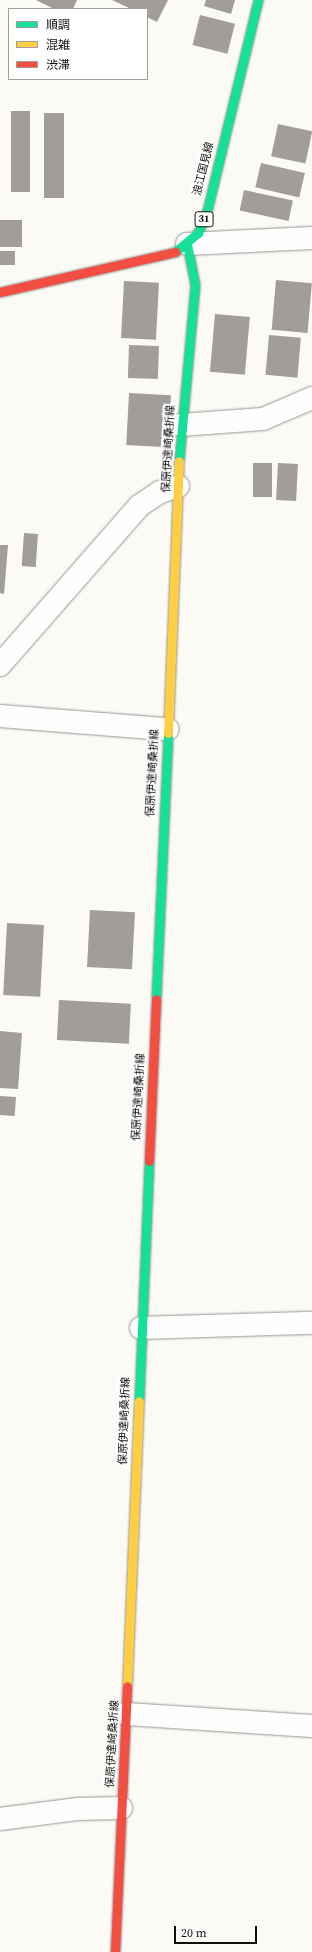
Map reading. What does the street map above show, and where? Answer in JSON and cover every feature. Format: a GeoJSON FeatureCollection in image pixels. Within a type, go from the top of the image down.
{"type":"FeatureCollection","features":[{"type":"Feature","properties":{"kind":"main road","name":"浪江国見線"},"geometry":{"type":"LineString","coordinates":[[0,292],[175,252],[187,244],[203,224],[207,211],[258,0]]}},
{"type":"Feature","properties":{"kind":"main road","name":"保原伊達崎桑折線"},"geometry":{"type":"LineString","coordinates":[[115,1952],[178,486],[181,425],[195,285],[187,244]]}},
{"type":"Feature","properties":{"kind":"street"},"geometry":{"type":"LineString","coordinates":[[187,244],[312,238]]}},
{"type":"Feature","properties":{"kind":"street"},"geometry":{"type":"LineString","coordinates":[[181,425],[263,419],[312,398]]}},
{"type":"Feature","properties":{"kind":"street"},"geometry":{"type":"LineString","coordinates":[[0,665],[139,506],[160,492],[178,486]]}},
{"type":"Feature","properties":{"kind":"street"},"geometry":{"type":"LineString","coordinates":[[0,716],[167,729]]}},
{"type":"Feature","properties":{"kind":"street"},"geometry":{"type":"LineString","coordinates":[[141,1328],[312,1323]]}},
{"type":"Feature","properties":{"kind":"street"},"geometry":{"type":"LineString","coordinates":[[126,1714],[312,1726]]}},
{"type":"Feature","properties":{"kind":"street"},"geometry":{"type":"LineString","coordinates":[[0,1819],[78,1809],[121,1808]]}},
{"type":"Feature","properties":{"kind":"building"},"geometry":{"type":"Polygon","coordinates":[[[36,0],[77,0],[73,8],[52,8],[36,0]]]}},
{"type":"Feature","properties":{"kind":"building"},"geometry":{"type":"Polygon","coordinates":[[[112,0],[168,0],[157,22],[148,18],[148,8],[129,8],[112,0]]]}},
{"type":"Feature","properties":{"kind":"building"},"geometry":{"type":"Polygon","coordinates":[[[206,0],[235,0],[231,14],[204,6],[206,0]]]}},
{"type":"Feature","properties":{"kind":"building"},"geometry":{"type":"Polygon","coordinates":[[[200,15],[235,24],[227,54],[193,45],[200,15]]]}},
{"type":"Feature","properties":{"kind":"building"},"geometry":{"type":"Polygon","coordinates":[[[11,111],[30,111],[30,192],[11,192],[11,111]]]}},
{"type":"Feature","properties":{"kind":"building"},"geometry":{"type":"Polygon","coordinates":[[[44,113],[64,113],[64,198],[44,198],[44,113]]]}},
{"type":"Feature","properties":{"kind":"building"},"geometry":{"type":"Polygon","coordinates":[[[278,124],[312,131],[305,164],[271,156],[278,124]]]}},
{"type":"Feature","properties":{"kind":"building"},"geometry":{"type":"Polygon","coordinates":[[[261,163],[305,173],[299,197],[255,187],[261,163]]]}},
{"type":"Feature","properties":{"kind":"building"},"geometry":{"type":"Polygon","coordinates":[[[244,190],[293,200],[289,221],[240,211],[244,190]]]}},
{"type":"Feature","properties":{"kind":"building"},"geometry":{"type":"Polygon","coordinates":[[[0,220],[22,220],[22,247],[0,247],[0,220]]]}},
{"type":"Feature","properties":{"kind":"building"},"geometry":{"type":"Polygon","coordinates":[[[0,251],[15,251],[15,265],[0,265],[0,251]]]}},
{"type":"Feature","properties":{"kind":"building"},"geometry":{"type":"Polygon","coordinates":[[[276,280],[312,283],[308,333],[272,330],[276,280]]]}},
{"type":"Feature","properties":{"kind":"building"},"geometry":{"type":"Polygon","coordinates":[[[124,281],[159,283],[156,340],[121,338],[124,281]]]}},
{"type":"Feature","properties":{"kind":"building"},"geometry":{"type":"Polygon","coordinates":[[[215,314],[250,317],[245,375],[210,372],[215,314]]]}},
{"type":"Feature","properties":{"kind":"building"},"geometry":{"type":"Polygon","coordinates":[[[269,335],[301,338],[297,378],[266,375],[269,335]]]}},
{"type":"Feature","properties":{"kind":"building"},"geometry":{"type":"Polygon","coordinates":[[[129,345],[159,346],[158,379],[128,378],[129,345]]]}},
{"type":"Feature","properties":{"kind":"building"},"geometry":{"type":"Polygon","coordinates":[[[129,393],[171,395],[168,447],[126,445],[129,393]]]}},
{"type":"Feature","properties":{"kind":"building"},"geometry":{"type":"Polygon","coordinates":[[[253,463],[272,463],[272,497],[253,497],[253,463]]]}},
{"type":"Feature","properties":{"kind":"building"},"geometry":{"type":"Polygon","coordinates":[[[278,463],[298,464],[296,501],[276,500],[278,463]]]}},
{"type":"Feature","properties":{"kind":"building"},"geometry":{"type":"Polygon","coordinates":[[[24,533],[38,534],[36,567],[22,566],[24,533]]]}},
{"type":"Feature","properties":{"kind":"building"},"geometry":{"type":"Polygon","coordinates":[[[0,545],[8,545],[4,594],[0,593],[0,545]]]}},
{"type":"Feature","properties":{"kind":"building"},"geometry":{"type":"Polygon","coordinates":[[[90,910],[135,912],[132,969],[87,967],[90,910]]]}},
{"type":"Feature","properties":{"kind":"building"},"geometry":{"type":"Polygon","coordinates":[[[7,923],[44,925],[40,997],[3,995],[7,923]]]}},
{"type":"Feature","properties":{"kind":"building"},"geometry":{"type":"Polygon","coordinates":[[[59,1000],[131,1004],[129,1044],[57,1040],[59,1000]]]}},
{"type":"Feature","properties":{"kind":"building"},"geometry":{"type":"Polygon","coordinates":[[[0,1031],[22,1033],[18,1089],[0,1088],[0,1031]]]}},
{"type":"Feature","properties":{"kind":"building"},"geometry":{"type":"Polygon","coordinates":[[[0,1096],[16,1097],[15,1116],[0,1115],[0,1096]]]}},
{"type":"Feature","properties":{"kind":"traffic: fast"},"geometry":{"type":"LineString","coordinates":[[175,252],[198,233],[207,211],[258,0]]}},
{"type":"Feature","properties":{"kind":"traffic: fast"},"geometry":{"type":"LineString","coordinates":[[179,461],[195,285],[187,244]]}},
{"type":"Feature","properties":{"kind":"traffic: fast"},"geometry":{"type":"LineString","coordinates":[[156,999],[168,733]]}},
{"type":"Feature","properties":{"kind":"traffic: fast"},"geometry":{"type":"LineString","coordinates":[[139,1401],[149,1161]]}},
{"type":"Feature","properties":{"kind":"traffic: slow"},"geometry":{"type":"LineString","coordinates":[[168,733],[179,461]]}},
{"type":"Feature","properties":{"kind":"traffic: slow"},"geometry":{"type":"LineString","coordinates":[[127,1686],[139,1401]]}},
{"type":"Feature","properties":{"kind":"traffic: jam"},"geometry":{"type":"LineString","coordinates":[[0,292],[175,252]]}},
{"type":"Feature","properties":{"kind":"traffic: jam"},"geometry":{"type":"LineString","coordinates":[[149,1161],[156,999]]}},
{"type":"Feature","properties":{"kind":"traffic: jam"},"geometry":{"type":"LineString","coordinates":[[115,1952],[127,1686]]}}]}
